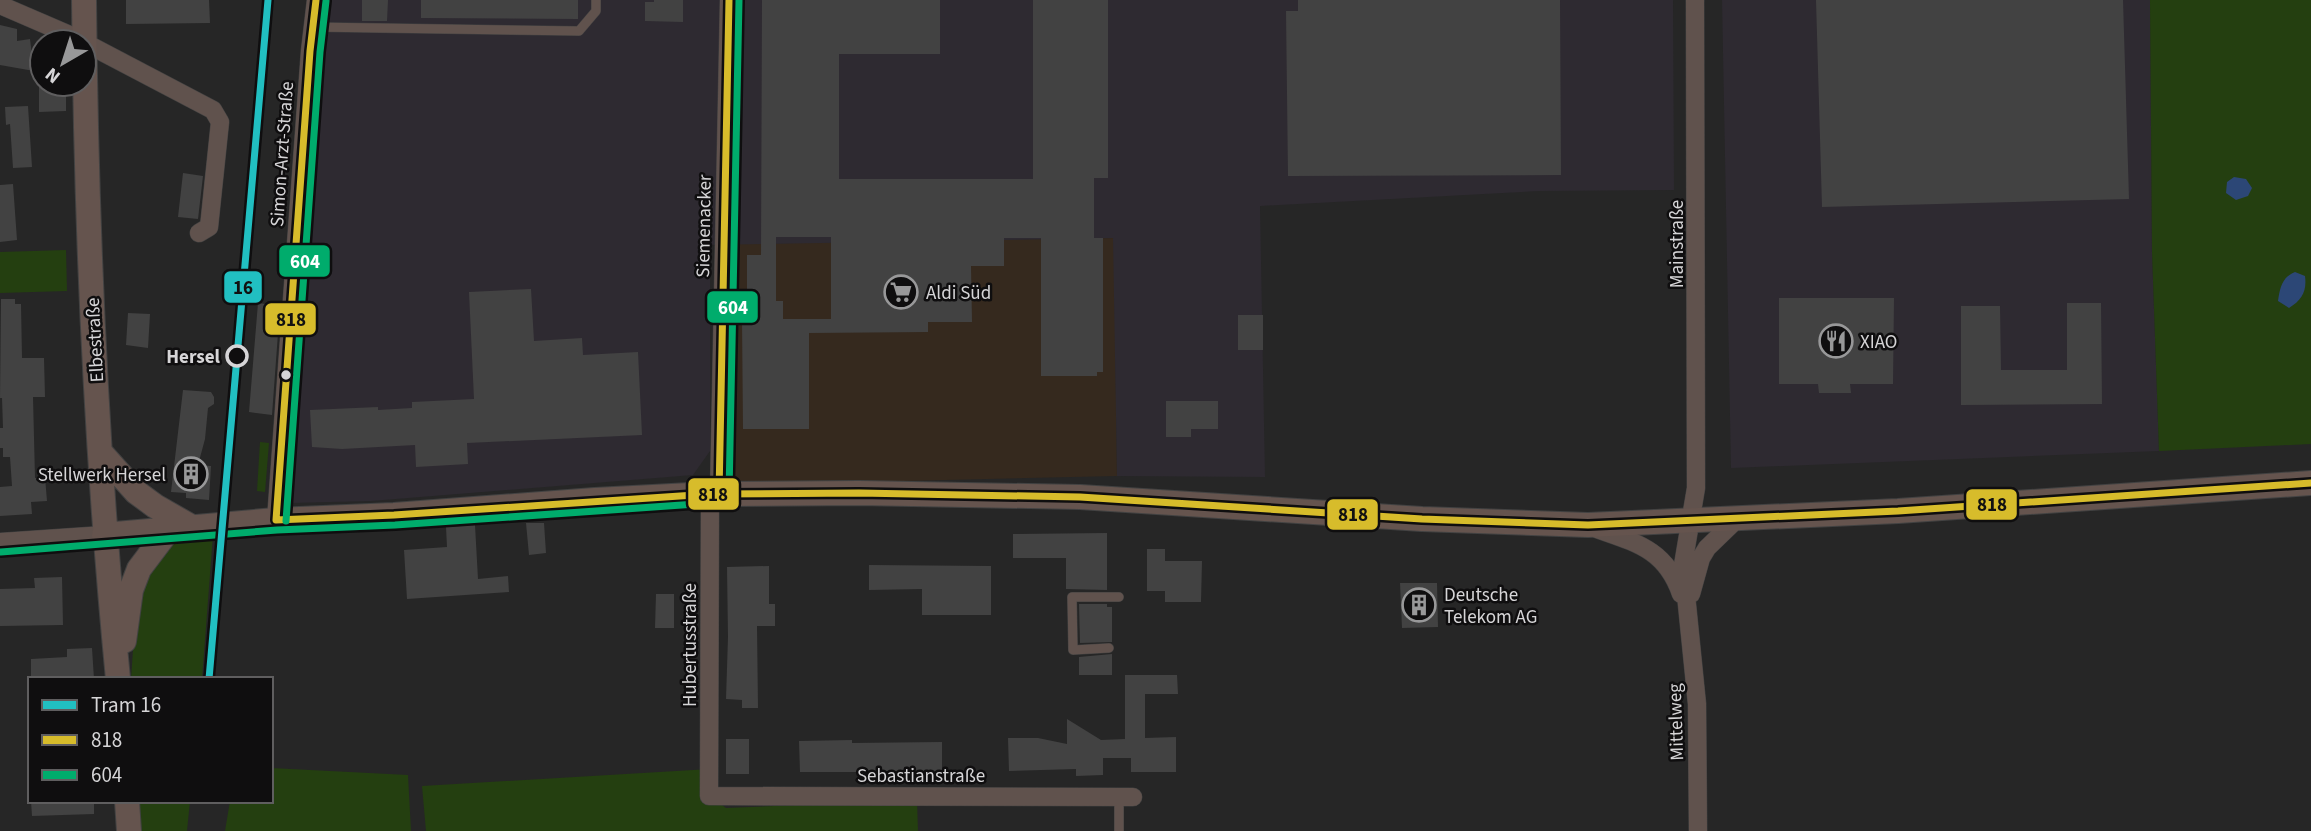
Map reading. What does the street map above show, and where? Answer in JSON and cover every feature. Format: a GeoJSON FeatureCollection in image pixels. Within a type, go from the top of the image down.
{"type":"FeatureCollection","features":[{"type":"Feature","properties":{"kind":"main road","name":"Elbestraße"},"geometry":{"type":"LineString","coordinates":[[84,0],[84,28]]}},
{"type":"Feature","properties":{"kind":"main road","name":"Elbestraße"},"geometry":{"type":"LineString","coordinates":[[86,98],[104,535],[119,677]]}},
{"type":"Feature","properties":{"kind":"main road"},"geometry":{"type":"LineString","coordinates":[[101,453],[136,492],[180,527]]}},
{"type":"Feature","properties":{"kind":"main road"},"geometry":{"type":"LineString","coordinates":[[104,535],[276,520],[715,494],[859,493],[1080,497],[1422,519],[1587,525],[1691,522],[1739,517],[2099,499],[2311,483]]}},
{"type":"Feature","properties":{"kind":"main road","name":"Elbestraße"},"geometry":{"type":"LineString","coordinates":[[119,677],[131,590],[139,569],[180,527]]}},
{"type":"Feature","properties":{"kind":"main road"},"geometry":{"type":"LineString","coordinates":[[127,803],[129,831]]}},
{"type":"Feature","properties":{"kind":"street","name":"Simon-Arzt-Straße"},"geometry":{"type":"LineString","coordinates":[[276,520],[316,0]]}},
{"type":"Feature","properties":{"kind":"street","name":"Siemenacker"},"geometry":{"type":"LineString","coordinates":[[715,494],[729,0]]}},
{"type":"Feature","properties":{"kind":"street","name":"Mainstraße"},"geometry":{"type":"LineString","coordinates":[[1695,0],[1696,488]]}},
{"type":"Feature","properties":{"kind":"street"},"geometry":{"type":"LineString","coordinates":[[0,5],[52,28]]}},
{"type":"Feature","properties":{"kind":"street"},"geometry":{"type":"LineString","coordinates":[[98,49],[213,110],[220,122],[209,227],[199,233]]}},
{"type":"Feature","properties":{"kind":"street","name":"Mittelweg"},"geometry":{"type":"LineString","coordinates":[[1696,488],[1684,565],[1698,704],[1698,831]]}},
{"type":"Feature","properties":{"kind":"street","name":"Hubertusstraße"},"geometry":{"type":"LineString","coordinates":[[709,796],[715,494]]}},
{"type":"Feature","properties":{"kind":"street","name":"Mittelweg"},"geometry":{"type":"LineString","coordinates":[[1687,611],[1701,558],[1707,548],[1739,517]]}},
{"type":"Feature","properties":{"kind":"street","name":"Mittelweg"},"geometry":{"type":"LineString","coordinates":[[1587,525],[1640,544],[1656,554],[1676,579],[1687,611]]}},
{"type":"Feature","properties":{"kind":"street"},"geometry":{"type":"LineString","coordinates":[[0,542],[104,535]]}},
{"type":"Feature","properties":{"kind":"street","name":"Sebastianstraße"},"geometry":{"type":"LineString","coordinates":[[709,796],[1126,797]]}},
{"type":"Feature","properties":{"kind":"lane"},"geometry":{"type":"LineString","coordinates":[[313,27],[579,31],[596,11],[596,0]]}},
{"type":"Feature","properties":{"kind":"lane"},"geometry":{"type":"LineString","coordinates":[[1109,648],[1073,649],[1072,597],[1119,597]]}},
{"type":"Feature","properties":{"kind":"lane"},"geometry":{"type":"LineString","coordinates":[[1119,831],[1126,797]]}},
{"type":"Feature","properties":{"kind":"shaded area"},"geometry":{"type":"Polygon","coordinates":[[[326,0],[1673,0],[1674,190],[1539,191],[1260,206],[1265,477],[1117,476],[1113,238],[710,245],[710,451],[693,475],[371,501],[290,503],[311,137],[326,0]]]}},
{"type":"Feature","properties":{"kind":"shaded area"},"geometry":{"type":"Polygon","coordinates":[[[1722,0],[2150,0],[2152,252],[2159,451],[1731,468],[1722,0]]]}},
{"type":"Feature","properties":{"kind":"shaded area"},"geometry":{"type":"Polygon","coordinates":[[[1114,238],[1117,476],[904,481],[726,481],[732,244],[1114,238]]]}},
{"type":"Feature","properties":{"kind":"green space"},"geometry":{"type":"Polygon","coordinates":[[[2150,0],[2311,0],[2311,444],[2159,451],[2152,252],[2150,0]]]}},
{"type":"Feature","properties":{"kind":"green space"},"geometry":{"type":"Polygon","coordinates":[[[66,250],[67,291],[0,293],[0,252],[66,250]]]}},
{"type":"Feature","properties":{"kind":"green space"},"geometry":{"type":"Polygon","coordinates":[[[260,442],[269,443],[265,492],[257,491],[260,442]]]}},
{"type":"Feature","properties":{"kind":"green space"},"geometry":{"type":"Polygon","coordinates":[[[213,535],[202,677],[131,677],[137,591],[163,550],[179,540],[213,535]]]}},
{"type":"Feature","properties":{"kind":"green space"},"geometry":{"type":"Polygon","coordinates":[[[273,768],[408,775],[411,831],[225,831],[230,803],[273,803],[273,768]]]}},
{"type":"Feature","properties":{"kind":"green space"},"geometry":{"type":"Polygon","coordinates":[[[710,769],[710,796],[726,808],[917,800],[918,831],[426,831],[422,786],[710,769]]]}},
{"type":"Feature","properties":{"kind":"green space"},"geometry":{"type":"Polygon","coordinates":[[[136,803],[190,803],[187,831],[138,831],[136,803]]]}},
{"type":"Feature","properties":{"kind":"water"},"geometry":{"type":"Polygon","coordinates":[[[2234,177],[2246,179],[2252,188],[2248,196],[2236,200],[2226,193],[2227,182],[2234,177]]]}},
{"type":"Feature","properties":{"kind":"water"},"geometry":{"type":"Polygon","coordinates":[[[2295,272],[2305,276],[2305,286],[2300,298],[2289,308],[2278,301],[2284,280],[2295,272]]]}},
{"type":"Feature","properties":{"kind":"building"},"geometry":{"type":"Polygon","coordinates":[[[126,0],[209,0],[210,23],[126,24],[126,0]]]}},
{"type":"Feature","properties":{"kind":"building"},"geometry":{"type":"Polygon","coordinates":[[[362,0],[388,0],[387,21],[362,21],[362,0]]]}},
{"type":"Feature","properties":{"kind":"building"},"geometry":{"type":"Polygon","coordinates":[[[421,0],[578,0],[578,19],[421,18],[421,0]]]}},
{"type":"Feature","properties":{"kind":"building"},"geometry":{"type":"Polygon","coordinates":[[[683,0],[683,22],[645,21],[645,2],[683,0]]]}},
{"type":"Feature","properties":{"kind":"building"},"geometry":{"type":"Polygon","coordinates":[[[762,0],[940,0],[940,54],[839,54],[839,179],[1033,179],[1033,0],[1108,0],[1108,178],[1094,178],[1094,238],[1103,238],[1103,372],[1097,372],[1097,376],[1041,376],[1041,238],[1004,238],[1004,266],[971,266],[972,322],[928,322],[928,332],[809,333],[809,429],[743,429],[742,319],[747,319],[747,255],[761,255],[762,0]],[[776,237],[776,301],[783,301],[783,319],[831,319],[831,237],[776,237]]]}},
{"type":"Feature","properties":{"kind":"building"},"geometry":{"type":"Polygon","coordinates":[[[1298,0],[1560,0],[1561,175],[1288,176],[1286,11],[1298,11],[1298,0]]]}},
{"type":"Feature","properties":{"kind":"building"},"geometry":{"type":"Polygon","coordinates":[[[1816,0],[2123,0],[2129,199],[1822,207],[1816,0]]]}},
{"type":"Feature","properties":{"kind":"building"},"geometry":{"type":"Polygon","coordinates":[[[0,25],[17,29],[17,41],[28,39],[28,70],[0,65],[0,25]]]}},
{"type":"Feature","properties":{"kind":"building"},"geometry":{"type":"Polygon","coordinates":[[[39,98],[66,98],[66,111],[39,112],[39,98]]]}},
{"type":"Feature","properties":{"kind":"building"},"geometry":{"type":"Polygon","coordinates":[[[28,106],[32,167],[13,168],[10,124],[6,125],[5,107],[28,106]]]}},
{"type":"Feature","properties":{"kind":"building"},"geometry":{"type":"Polygon","coordinates":[[[183,173],[203,176],[198,219],[178,217],[183,173]]]}},
{"type":"Feature","properties":{"kind":"building"},"geometry":{"type":"Polygon","coordinates":[[[13,184],[17,240],[0,242],[0,185],[13,184]]]}},
{"type":"Feature","properties":{"kind":"building"},"geometry":{"type":"Polygon","coordinates":[[[531,289],[534,341],[582,338],[583,355],[638,352],[642,435],[467,443],[468,464],[416,467],[415,445],[342,449],[312,447],[310,410],[412,408],[412,402],[474,399],[469,292],[531,289]]]}},
{"type":"Feature","properties":{"kind":"building","name":"XIAO"},"geometry":{"type":"Polygon","coordinates":[[[1779,298],[1894,298],[1893,384],[1850,384],[1851,393],[1819,393],[1818,384],[1779,384],[1779,298]]]}},
{"type":"Feature","properties":{"kind":"building"},"geometry":{"type":"Polygon","coordinates":[[[1,299],[15,299],[15,304],[21,304],[22,358],[44,358],[45,397],[33,397],[35,478],[45,477],[47,501],[31,502],[32,514],[0,516],[0,487],[12,486],[10,457],[3,457],[3,448],[0,448],[0,428],[3,428],[0,398],[1,299]]]}},
{"type":"Feature","properties":{"kind":"building"},"geometry":{"type":"Polygon","coordinates":[[[258,303],[280,306],[272,415],[249,412],[258,303]]]}},
{"type":"Feature","properties":{"kind":"building"},"geometry":{"type":"Polygon","coordinates":[[[2067,303],[2101,303],[2102,404],[1961,405],[1961,306],[2000,306],[2001,370],[2067,370],[2067,303]]]}},
{"type":"Feature","properties":{"kind":"building"},"geometry":{"type":"Polygon","coordinates":[[[128,313],[150,314],[148,348],[126,345],[128,313]]]}},
{"type":"Feature","properties":{"kind":"building"},"geometry":{"type":"Polygon","coordinates":[[[1238,315],[1263,315],[1263,350],[1238,350],[1238,315]]]}},
{"type":"Feature","properties":{"kind":"building"},"geometry":{"type":"Polygon","coordinates":[[[183,390],[211,392],[214,397],[214,404],[208,408],[205,439],[198,465],[211,466],[209,500],[186,498],[186,493],[171,492],[183,390]]]}},
{"type":"Feature","properties":{"kind":"building"},"geometry":{"type":"Polygon","coordinates":[[[1166,401],[1218,401],[1218,429],[1191,429],[1191,437],[1166,437],[1166,401]]]}},
{"type":"Feature","properties":{"kind":"building"},"geometry":{"type":"Polygon","coordinates":[[[526,523],[544,523],[546,553],[529,555],[526,523]]]}},
{"type":"Feature","properties":{"kind":"building"},"geometry":{"type":"Polygon","coordinates":[[[475,525],[478,579],[508,576],[509,592],[407,599],[404,550],[447,547],[446,527],[475,525]]]}},
{"type":"Feature","properties":{"kind":"building"},"geometry":{"type":"Polygon","coordinates":[[[1107,533],[1107,590],[1066,589],[1066,558],[1013,558],[1013,534],[1107,533]]]}},
{"type":"Feature","properties":{"kind":"building"},"geometry":{"type":"Polygon","coordinates":[[[1147,549],[1165,549],[1165,561],[1202,561],[1201,602],[1165,602],[1165,591],[1147,591],[1147,549]]]}},
{"type":"Feature","properties":{"kind":"building"},"geometry":{"type":"Polygon","coordinates":[[[869,565],[991,566],[991,615],[922,615],[922,589],[869,590],[869,565]]]}},
{"type":"Feature","properties":{"kind":"building"},"geometry":{"type":"Polygon","coordinates":[[[769,566],[769,604],[775,604],[775,626],[757,626],[758,708],[742,708],[742,700],[726,699],[727,567],[769,566]]]}},
{"type":"Feature","properties":{"kind":"building"},"geometry":{"type":"Polygon","coordinates":[[[62,577],[63,625],[0,626],[0,589],[35,588],[34,578],[62,577]]]}},
{"type":"Feature","properties":{"kind":"building","name":"Deutsche Telekom AG"},"geometry":{"type":"Polygon","coordinates":[[[1400,583],[1437,583],[1438,627],[1402,628],[1400,583]]]}},
{"type":"Feature","properties":{"kind":"building"},"geometry":{"type":"Polygon","coordinates":[[[656,594],[674,594],[674,628],[655,628],[656,594]]]}},
{"type":"Feature","properties":{"kind":"building"},"geometry":{"type":"Polygon","coordinates":[[[1079,604],[1107,604],[1107,607],[1112,607],[1112,642],[1080,643],[1079,604]]]}},
{"type":"Feature","properties":{"kind":"building"},"geometry":{"type":"Polygon","coordinates":[[[92,648],[94,677],[31,677],[31,659],[67,657],[67,649],[92,648]]]}},
{"type":"Feature","properties":{"kind":"building"},"geometry":{"type":"Polygon","coordinates":[[[1112,654],[1112,675],[1079,675],[1079,657],[1112,654]]]}},
{"type":"Feature","properties":{"kind":"building"},"geometry":{"type":"Polygon","coordinates":[[[1125,675],[1177,675],[1178,694],[1145,694],[1145,738],[1176,737],[1176,772],[1131,772],[1131,758],[1103,758],[1103,775],[1076,776],[1076,769],[1009,771],[1008,738],[1038,738],[1067,744],[1067,719],[1101,740],[1125,739],[1125,675]]]}},
{"type":"Feature","properties":{"kind":"building"},"geometry":{"type":"Polygon","coordinates":[[[726,739],[749,739],[749,774],[726,774],[726,739]]]}},
{"type":"Feature","properties":{"kind":"building"},"geometry":{"type":"Polygon","coordinates":[[[852,740],[852,743],[942,742],[942,772],[800,772],[799,741],[852,740]]]}},
{"type":"Feature","properties":{"kind":"building"},"geometry":{"type":"Polygon","coordinates":[[[31,803],[94,803],[94,814],[32,816],[31,803]]]}},
{"type":"Feature","properties":{"kind":"tram line","name":"16"},"geometry":{"type":"LineString","coordinates":[[209,677],[268,0]]}},
{"type":"Feature","properties":{"kind":"transit line","name":"818"},"geometry":{"type":"LineString","coordinates":[[316,0],[276,520],[710,494],[859,493],[1080,497],[1422,519],[1588,525],[1898,511],[2311,483]]}},
{"type":"Feature","properties":{"kind":"transit line","name":"818"},"geometry":{"type":"LineString","coordinates":[[719,494],[729,0]]}},
{"type":"Feature","properties":{"kind":"transit line","name":"604"},"geometry":{"type":"LineString","coordinates":[[1,552],[277,530],[395,525],[725,502],[729,494],[739,0]]}},
{"type":"Feature","properties":{"kind":"transit line","name":"604"},"geometry":{"type":"LineString","coordinates":[[286,521],[326,1]]}},
{"type":"Feature","properties":{"kind":"place","name":"Aldi Süd"},"geometry":{"type":"Point","coordinates":[901,292]}},
{"type":"Feature","properties":{"kind":"place","name":"XIAO"},"geometry":{"type":"Point","coordinates":[1836,341]}},
{"type":"Feature","properties":{"kind":"place","name":"Hersel"},"geometry":{"type":"Point","coordinates":[237,356]}},
{"type":"Feature","properties":{"kind":"place","name":"Stellwerk Hersel"},"geometry":{"type":"Point","coordinates":[191,474]}},
{"type":"Feature","properties":{"kind":"place","name":"Deutsche Telekom AG"},"geometry":{"type":"Point","coordinates":[1419,605]}}]}
